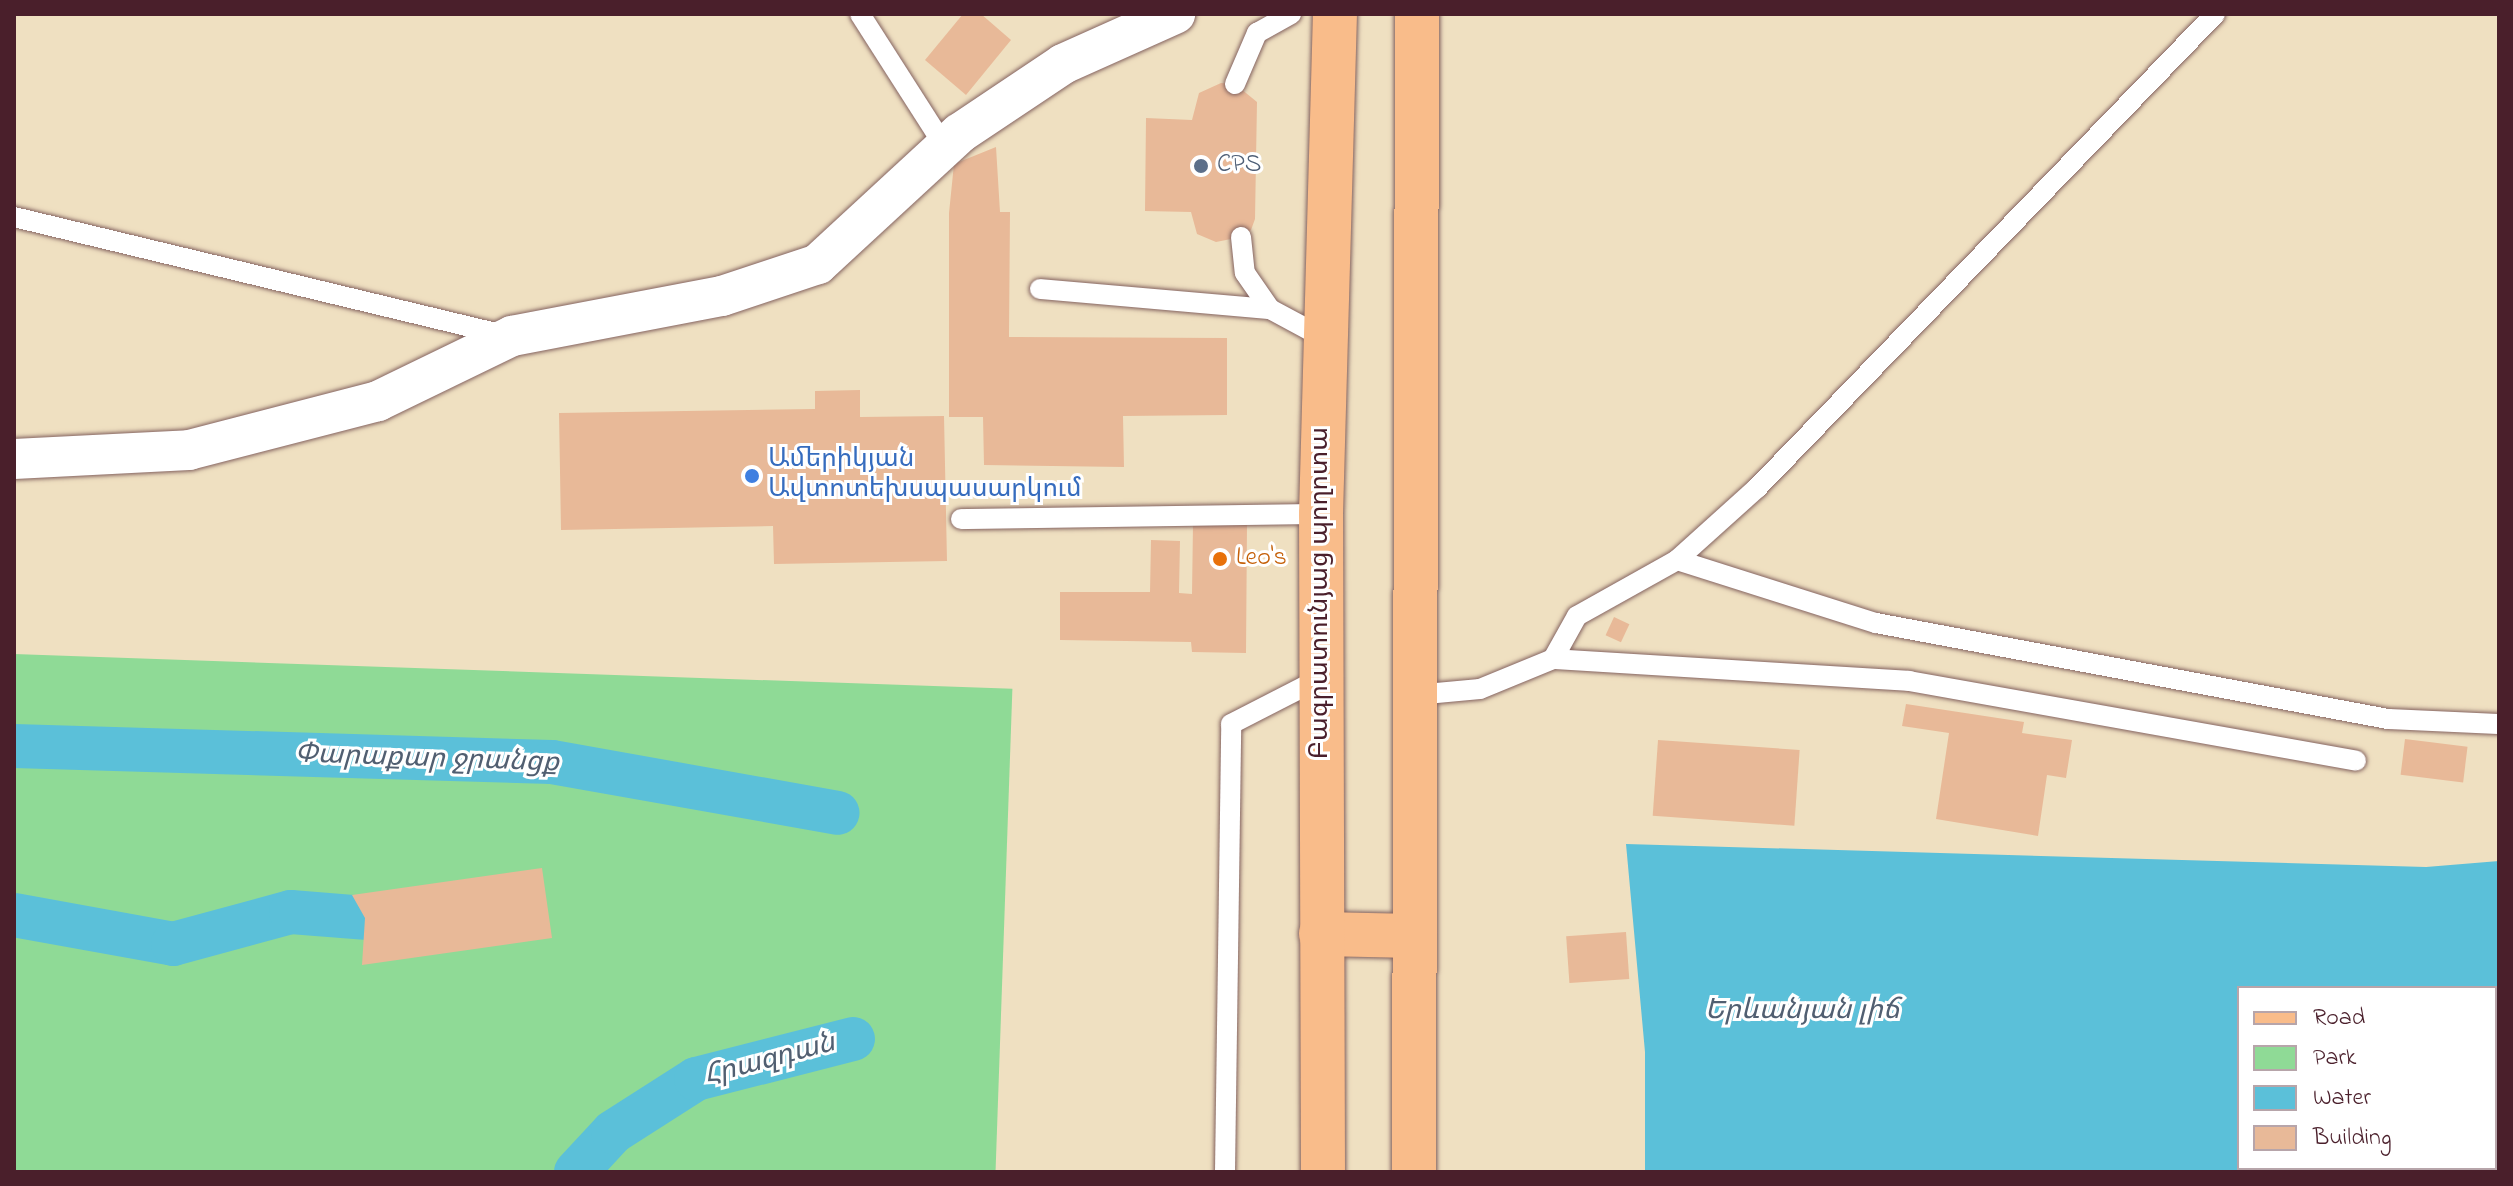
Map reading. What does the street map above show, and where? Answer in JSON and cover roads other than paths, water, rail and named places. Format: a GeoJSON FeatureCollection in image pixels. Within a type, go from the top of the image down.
{"type":"FeatureCollection","features":[{"type":"Feature","properties":{"kind":"main road","name":"Բագրատունյաց պողոտա"},"geometry":{"type":"LineString","coordinates":[[1323,1172],[1321,514],[1335,14]]}},
{"type":"Feature","properties":{"kind":"main road"},"geometry":{"type":"LineString","coordinates":[[1414,1172],[1417,14]]}},
{"type":"Feature","properties":{"kind":"main road"},"geometry":{"type":"LineString","coordinates":[[1321,934],[1415,936]]}},
{"type":"Feature","properties":{"kind":"street"},"geometry":{"type":"LineString","coordinates":[[14,459],[189,450],[378,401],[512,336],[722,296],[818,264],[945,147],[1063,64],[1175,14]]}},
{"type":"Feature","properties":{"kind":"lane"},"geometry":{"type":"LineString","coordinates":[[860,14],[945,147]]}},
{"type":"Feature","properties":{"kind":"lane"},"geometry":{"type":"LineString","coordinates":[[1235,84],[1257,33],[1291,14]]}},
{"type":"Feature","properties":{"kind":"lane"},"geometry":{"type":"LineString","coordinates":[[1553,659],[1577,616],[1677,560],[1757,488],[2215,14]]}},
{"type":"Feature","properties":{"kind":"lane"},"geometry":{"type":"LineString","coordinates":[[14,217],[512,336]]}},
{"type":"Feature","properties":{"kind":"lane"},"geometry":{"type":"LineString","coordinates":[[1241,237],[1245,273],[1270,309]]}},
{"type":"Feature","properties":{"kind":"lane"},"geometry":{"type":"LineString","coordinates":[[1040,289],[1270,309],[1324,338]]}},
{"type":"Feature","properties":{"kind":"lane"},"geometry":{"type":"LineString","coordinates":[[961,519],[1321,514]]}},
{"type":"Feature","properties":{"kind":"lane"},"geometry":{"type":"LineString","coordinates":[[1677,560],[1876,623],[2388,719],[2499,724]]}},
{"type":"Feature","properties":{"kind":"lane"},"geometry":{"type":"LineString","coordinates":[[1415,695],[1480,689],[1553,659],[1909,681],[2356,761]]}},
{"type":"Feature","properties":{"kind":"lane"},"geometry":{"type":"LineString","coordinates":[[1225,1172],[1231,724],[1321,678]]}},
{"type":"Feature","properties":{"kind":"water","name":"Երևանյան լիճ"},"geometry":{"type":"Polygon","coordinates":[[[1626,844],[2426,867],[2499,861],[2499,1172],[1645,1172],[1645,1052],[1626,844]]]}},
{"type":"Feature","properties":{"kind":"waterway","name":"Փարաքար ջրանցք"},"geometry":{"type":"LineString","coordinates":[[14,746],[552,762],[837,813]]}},
{"type":"Feature","properties":{"kind":"waterway"},"geometry":{"type":"LineString","coordinates":[[14,915],[173,944],[291,912],[365,918]]}},
{"type":"Feature","properties":{"kind":"waterway","name":"Հրազդան"},"geometry":{"type":"LineString","coordinates":[[576,1172],[613,1132],[696,1079],[853,1039]]}},
{"type":"Feature","properties":{"kind":"place","name":"CPS"},"geometry":{"type":"Point","coordinates":[1201,166]}},
{"type":"Feature","properties":{"kind":"place","name":"Ամերիկյան Ավտոտեխսպասարկում"},"geometry":{"type":"Point","coordinates":[752,476]}},
{"type":"Feature","properties":{"kind":"place","name":"Leo's"},"geometry":{"type":"Point","coordinates":[1220,559]}}]}
